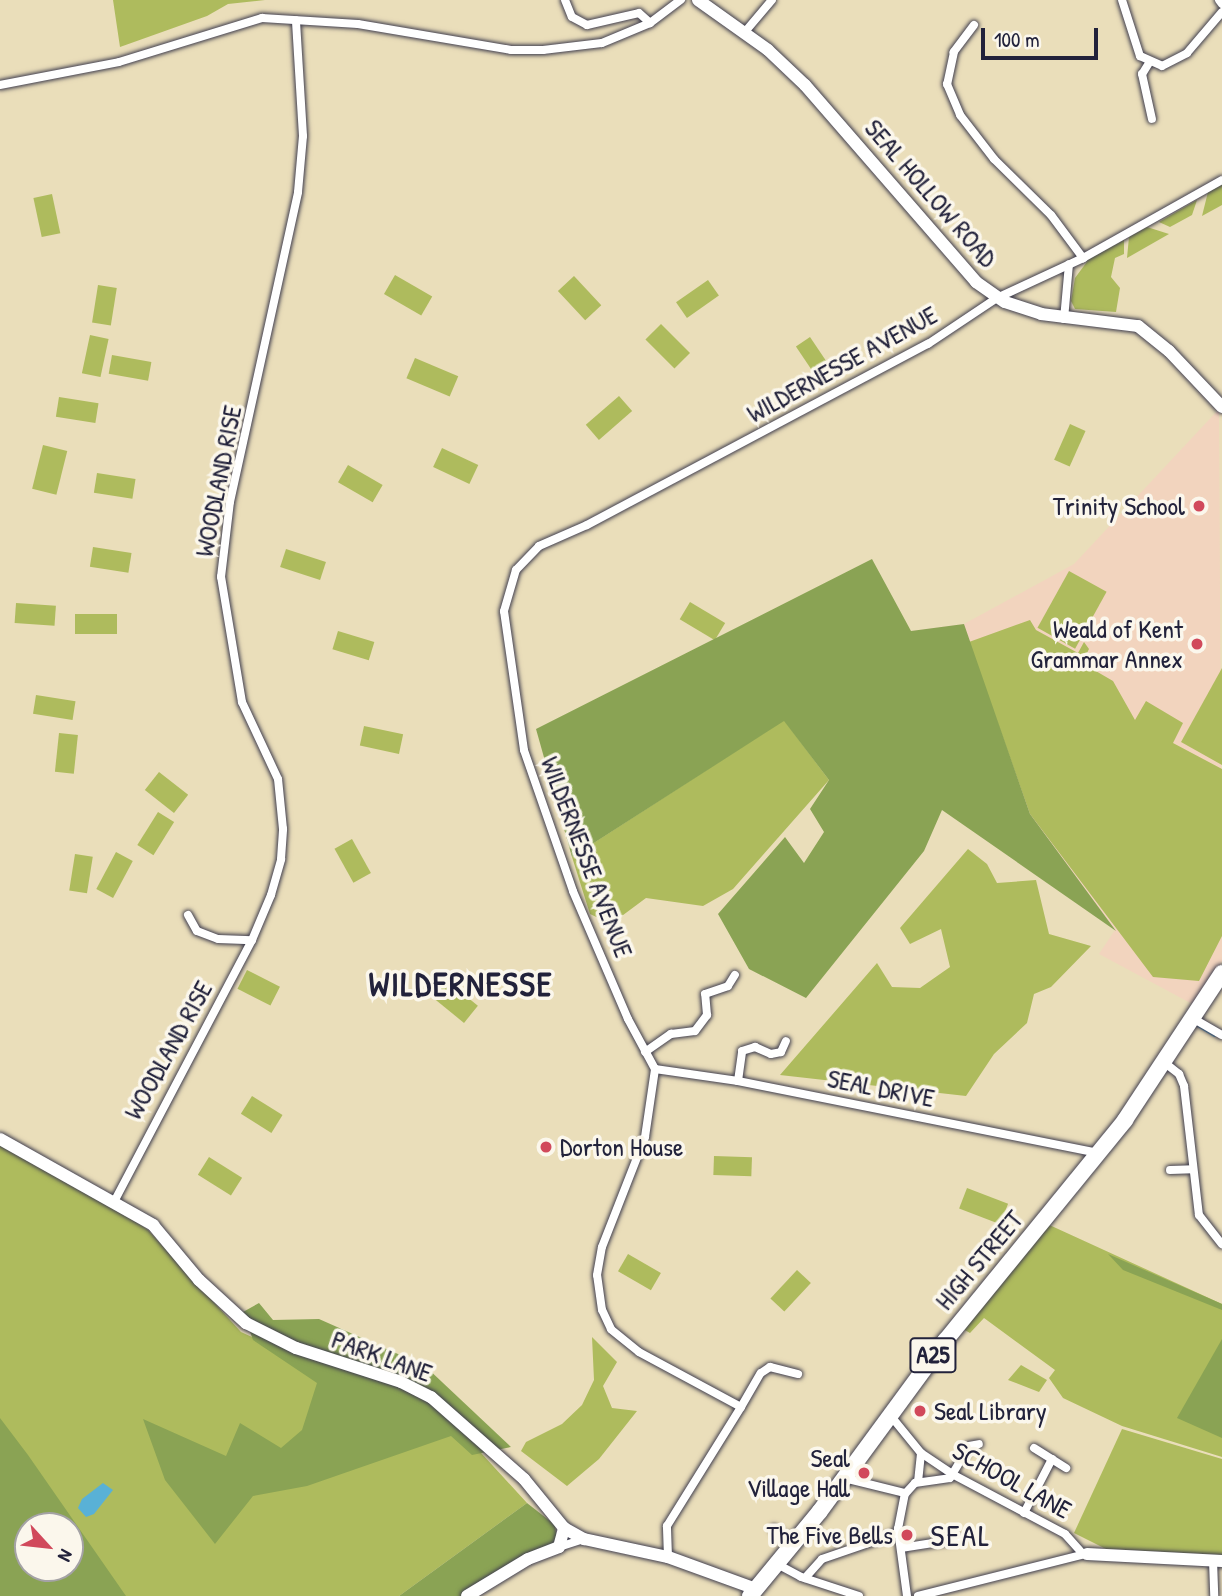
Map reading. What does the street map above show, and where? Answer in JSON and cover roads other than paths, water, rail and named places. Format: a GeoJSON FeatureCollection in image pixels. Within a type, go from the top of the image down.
{"type":"FeatureCollection","features":[{"type":"Feature","properties":{"kind":"highway","name":"A25"},"geometry":{"type":"LineString","coordinates":[[1194,1019],[1222,974]]}},
{"type":"Feature","properties":{"kind":"highway","name":"HIGH STREET"},"geometry":{"type":"LineString","coordinates":[[753,1592],[844,1478],[868,1433],[890,1415],[1097,1153],[1165,1063],[1194,1019]]}},
{"type":"Feature","properties":{"kind":"street"},"geometry":{"type":"LineString","coordinates":[[565,0],[572,17],[582,24],[639,13],[650,23]]}},
{"type":"Feature","properties":{"kind":"street"},"geometry":{"type":"LineString","coordinates":[[0,85],[119,62],[225,26],[262,18],[358,24],[511,50],[602,43],[650,23],[681,0]]}},
{"type":"Feature","properties":{"kind":"street","name":"SEAL HOLLOW ROAD"},"geometry":{"type":"LineString","coordinates":[[698,0],[744,33],[805,85],[889,178],[954,262],[997,298],[1064,318],[1138,326],[1169,351],[1222,407]]}},
{"type":"Feature","properties":{"kind":"street"},"geometry":{"type":"LineString","coordinates":[[744,33],[772,0]]}},
{"type":"Feature","properties":{"kind":"street"},"geometry":{"type":"LineString","coordinates":[[1122,0],[1133,41],[1149,63],[1162,66],[1187,52],[1222,12]]}},
{"type":"Feature","properties":{"kind":"street"},"geometry":{"type":"LineString","coordinates":[[1219,0],[1222,4]]}},
{"type":"Feature","properties":{"kind":"street","name":"WOODLAND RISE"},"geometry":{"type":"LineString","coordinates":[[114,1200],[252,940],[271,895],[281,859],[282,810],[278,779],[242,702],[221,577],[230,502],[298,192],[303,136],[296,20]]}},
{"type":"Feature","properties":{"kind":"street"},"geometry":{"type":"LineString","coordinates":[[974,25],[954,52],[947,84],[960,115],[994,159],[1051,215],[1083,258]]}},
{"type":"Feature","properties":{"kind":"street"},"geometry":{"type":"LineString","coordinates":[[1149,63],[1142,74],[1152,119]]}},
{"type":"Feature","properties":{"kind":"street","name":"WILDERNESSE AVENUE"},"geometry":{"type":"LineString","coordinates":[[655,1069],[573,891],[524,750],[504,611],[516,570],[539,546],[587,525],[928,344],[997,298],[1083,258],[1222,180]]}},
{"type":"Feature","properties":{"kind":"street"},"geometry":{"type":"LineString","coordinates":[[1064,318],[1069,264]]}},
{"type":"Feature","properties":{"kind":"street"},"geometry":{"type":"LineString","coordinates":[[188,915],[197,931],[218,939],[252,940]]}},
{"type":"Feature","properties":{"kind":"street"},"geometry":{"type":"LineString","coordinates":[[645,1052],[671,1034],[695,1031],[707,1015],[705,994],[728,986],[735,975]]}},
{"type":"Feature","properties":{"kind":"street"},"geometry":{"type":"LineString","coordinates":[[1194,1019],[1222,1035]]}},
{"type":"Feature","properties":{"kind":"street"},"geometry":{"type":"LineString","coordinates":[[738,1081],[742,1051],[755,1047],[771,1054],[781,1052],[786,1041]]}},
{"type":"Feature","properties":{"kind":"street"},"geometry":{"type":"LineString","coordinates":[[1165,1063],[1184,1083],[1199,1215],[1222,1244]]}},
{"type":"Feature","properties":{"kind":"street"},"geometry":{"type":"LineString","coordinates":[[655,1069],[653,1102],[645,1137],[602,1247],[597,1275],[602,1310],[611,1329],[639,1352],[741,1408]]}},
{"type":"Feature","properties":{"kind":"street","name":"SEAL DRIVE"},"geometry":{"type":"LineString","coordinates":[[655,1069],[738,1081],[1097,1153]]}},
{"type":"Feature","properties":{"kind":"street","name":"PARK LANE"},"geometry":{"type":"LineString","coordinates":[[0,1139],[114,1200],[153,1225],[199,1280],[246,1323],[296,1349],[401,1382],[431,1397],[524,1479],[564,1528],[584,1539],[667,1557],[753,1592]]}},
{"type":"Feature","properties":{"kind":"street"},"geometry":{"type":"LineString","coordinates":[[1170,1170],[1193,1170]]}},
{"type":"Feature","properties":{"kind":"street"},"geometry":{"type":"LineString","coordinates":[[667,1557],[667,1525],[761,1373],[770,1367],[798,1374]]}},
{"type":"Feature","properties":{"kind":"street","name":"SCHOOL LANE"},"geometry":{"type":"LineString","coordinates":[[890,1415],[921,1453],[952,1474],[1069,1536],[1085,1554]]}},
{"type":"Feature","properties":{"kind":"street"},"geometry":{"type":"LineString","coordinates":[[907,1596],[898,1533],[905,1493],[918,1482],[952,1474],[969,1446],[979,1444]]}},
{"type":"Feature","properties":{"kind":"street"},"geometry":{"type":"LineString","coordinates":[[1034,1448],[1066,1468]]}},
{"type":"Feature","properties":{"kind":"street"},"geometry":{"type":"LineString","coordinates":[[918,1482],[921,1453]]}},
{"type":"Feature","properties":{"kind":"street"},"geometry":{"type":"LineString","coordinates":[[1024,1513],[1052,1459]]}},
{"type":"Feature","properties":{"kind":"street"},"geometry":{"type":"LineString","coordinates":[[844,1478],[905,1493]]}},
{"type":"Feature","properties":{"kind":"street"},"geometry":{"type":"LineString","coordinates":[[559,1547],[564,1528]]}},
{"type":"Feature","properties":{"kind":"street"},"geometry":{"type":"LineString","coordinates":[[774,1529],[794,1543]]}},
{"type":"Feature","properties":{"kind":"street"},"geometry":{"type":"LineString","coordinates":[[805,1578],[811,1566],[823,1559],[898,1533]]}},
{"type":"Feature","properties":{"kind":"street"},"geometry":{"type":"LineString","coordinates":[[467,1596],[528,1559],[584,1539]]}},
{"type":"Feature","properties":{"kind":"street"},"geometry":{"type":"LineString","coordinates":[[901,1548],[958,1539]]}},
{"type":"Feature","properties":{"kind":"street"},"geometry":{"type":"LineString","coordinates":[[918,1596],[1085,1554],[1218,1560],[1214,1596]]}},
{"type":"Feature","properties":{"kind":"street"},"geometry":{"type":"LineString","coordinates":[[777,1564],[805,1578],[859,1596]]}},
{"type":"Feature","properties":{"kind":"water"},"geometry":{"type":"Polygon","coordinates":[[[103,1483],[113,1490],[94,1514],[86,1517],[78,1508],[82,1499],[103,1483]]]}},
{"type":"Feature","properties":{"kind":"waterway"},"geometry":{"type":"LineString","coordinates":[[1196,1024],[1214,1035]]}},
{"type":"Feature","properties":{"kind":"place","name":"Trinity School"},"geometry":{"type":"Point","coordinates":[1199,506]}},
{"type":"Feature","properties":{"kind":"place","name":"Weald of Kent Grammar Annex"},"geometry":{"type":"Point","coordinates":[1197,644]}},
{"type":"Feature","properties":{"kind":"place","name":"Dorton House"},"geometry":{"type":"Point","coordinates":[546,1147]}},
{"type":"Feature","properties":{"kind":"place","name":"Seal Library"},"geometry":{"type":"Point","coordinates":[920,1411]}},
{"type":"Feature","properties":{"kind":"place","name":"Seal Village Hall"},"geometry":{"type":"Point","coordinates":[864,1473]}},
{"type":"Feature","properties":{"kind":"place","name":"The Five Bells"},"geometry":{"type":"Point","coordinates":[907,1535]}},
{"type":"Feature","properties":{"kind":"district","name":"WILDERNESSE"},"geometry":{"type":"Point","coordinates":[461,985]}},
{"type":"Feature","properties":{"kind":"district","name":"SEAL"},"geometry":{"type":"Point","coordinates":[961,1535]}}]}
